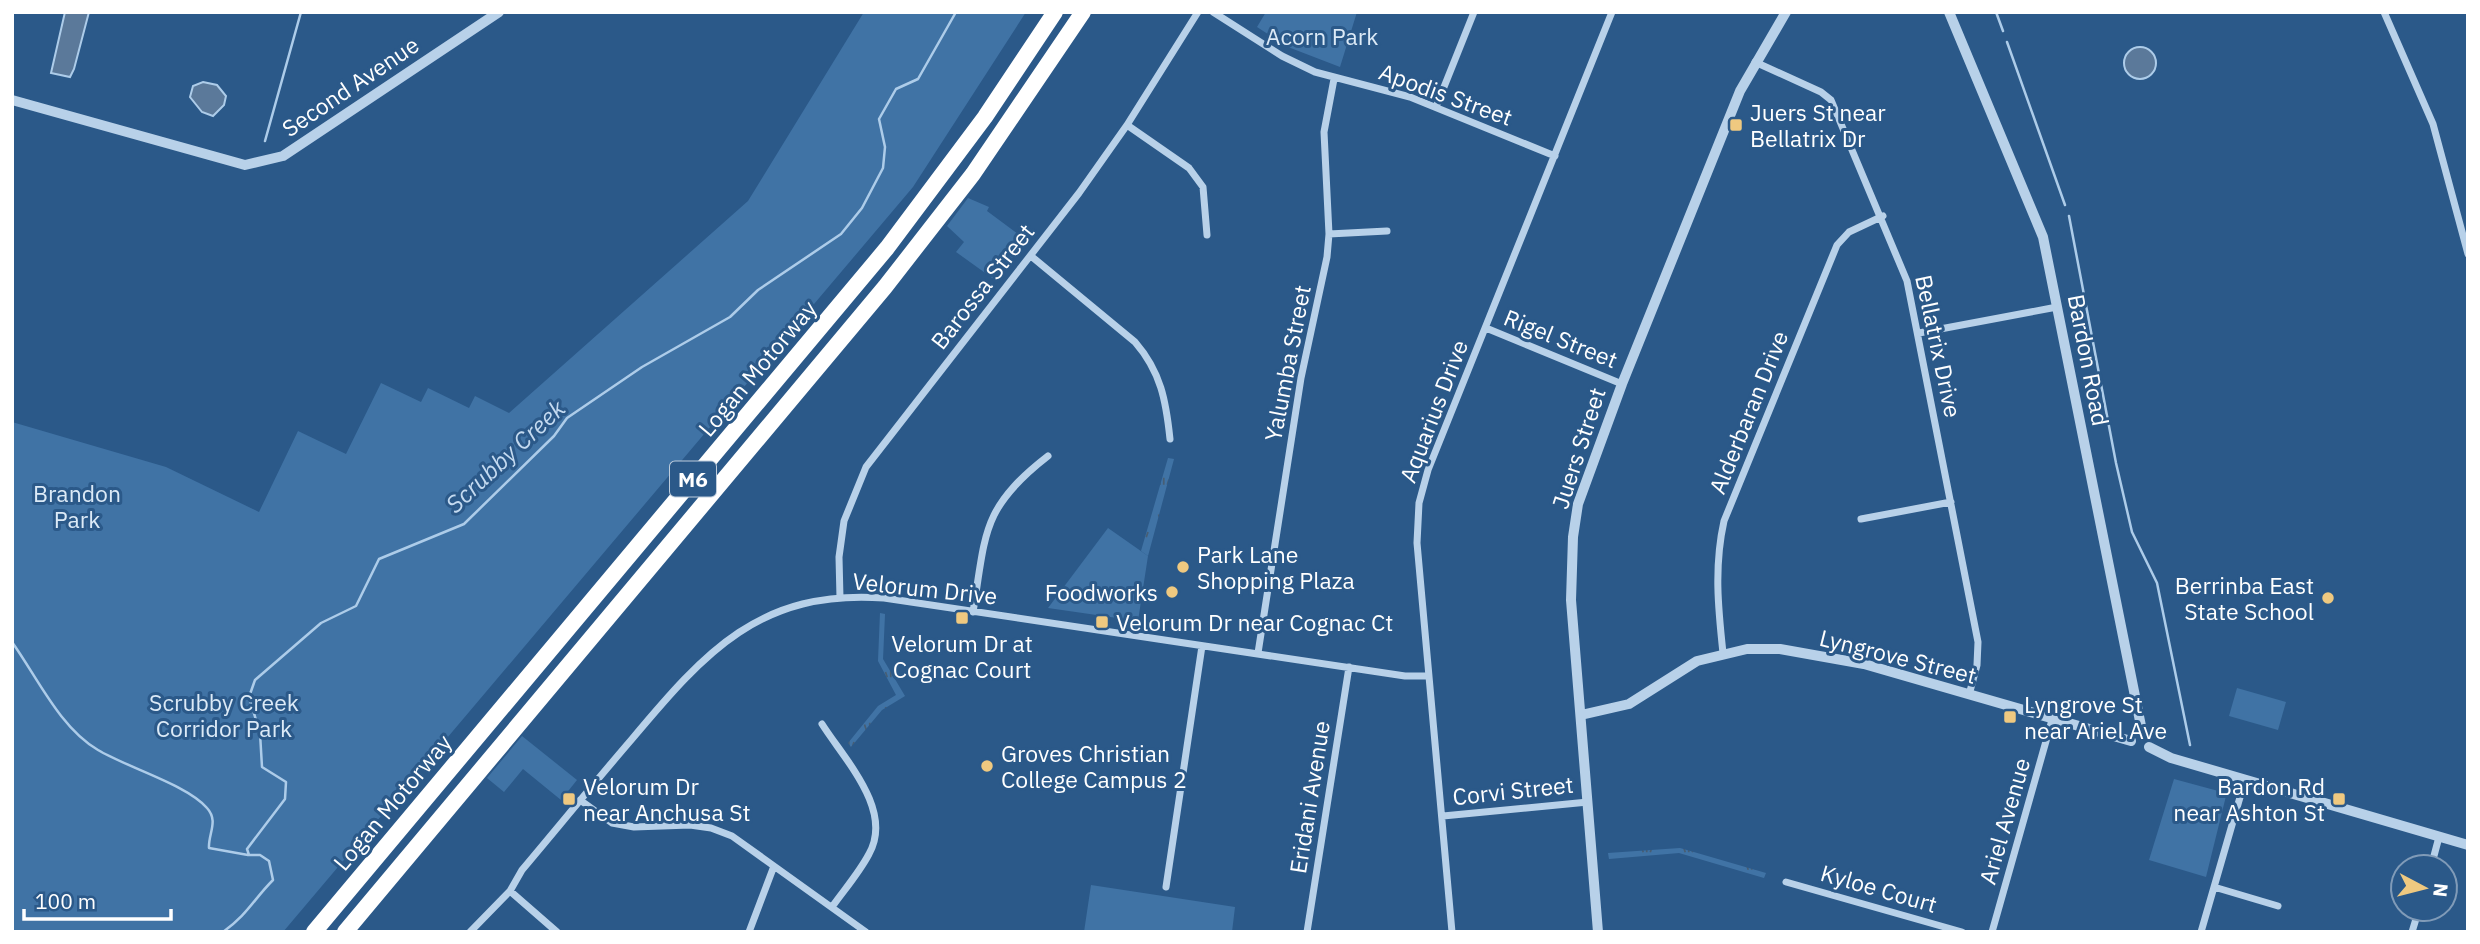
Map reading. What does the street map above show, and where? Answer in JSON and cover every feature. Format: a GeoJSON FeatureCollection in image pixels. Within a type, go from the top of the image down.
{"type":"FeatureCollection","features":[{"type":"Feature","properties":{"kind":"highway","name":"Logan Motorway"},"geometry":{"type":"LineString","coordinates":[[314,932],[869,269],[956,157],[1055,12]]}},
{"type":"Feature","properties":{"kind":"highway","name":"Logan Motorway"},"geometry":{"type":"LineString","coordinates":[[345,932],[886,287],[973,174],[1083,12]]}},
{"type":"Feature","properties":{"kind":"street","name":"Second Avenue"},"geometry":{"type":"LineString","coordinates":[[12,100],[245,165],[283,156],[499,12]]}},
{"type":"Feature","properties":{"kind":"street","name":"Barossa Street"},"geometry":{"type":"LineString","coordinates":[[840,598],[839,556],[844,521],[866,467],[1031,256],[1127,125],[1198,12]]}},
{"type":"Feature","properties":{"kind":"street","name":"Apodis Street"},"geometry":{"type":"LineString","coordinates":[[1213,12],[1288,59],[1334,79],[1396,92],[1555,156]]}},
{"type":"Feature","properties":{"kind":"street"},"geometry":{"type":"LineString","coordinates":[[1436,107],[1474,12]]}},
{"type":"Feature","properties":{"kind":"street","name":"Aquarius Drive"},"geometry":{"type":"LineString","coordinates":[[1452,932],[1417,543],[1419,503],[1428,470],[1612,12]]}},
{"type":"Feature","properties":{"kind":"street","name":"Juers Street"},"geometry":{"type":"LineString","coordinates":[[1598,932],[1571,600],[1573,537],[1587,474],[1622,384],[1755,62],[1786,12]]}},
{"type":"Feature","properties":{"kind":"street","name":"Bardon Road"},"geometry":{"type":"LineString","coordinates":[[1949,12],[2043,237],[2143,731]]}},
{"type":"Feature","properties":{"kind":"street"},"geometry":{"type":"LineString","coordinates":[[2384,12],[2433,124],[2468,254]]}},
{"type":"Feature","properties":{"kind":"street","name":"Bellatrix Drive"},"geometry":{"type":"LineString","coordinates":[[1755,62],[1821,92],[1831,100],[1882,216],[1907,281],[1978,642],[1977,665],[1969,695]]}},
{"type":"Feature","properties":{"kind":"street","name":"Yalumba Street"},"geometry":{"type":"LineString","coordinates":[[1258,653],[1299,387],[1329,234],[1324,132],[1334,79]]}},
{"type":"Feature","properties":{"kind":"street"},"geometry":{"type":"LineString","coordinates":[[1127,125],[1189,168],[1203,187],[1207,235]]}},
{"type":"Feature","properties":{"kind":"street","name":"Alderbaran Drive"},"geometry":{"type":"LineString","coordinates":[[1723,653],[1716,584],[1717,552],[1724,521],[1837,245],[1849,232],[1882,216]]}},
{"type":"Feature","properties":{"kind":"street"},"geometry":{"type":"LineString","coordinates":[[1329,234],[1387,230]]}},
{"type":"Feature","properties":{"kind":"street"},"geometry":{"type":"LineString","coordinates":[[1031,256],[1135,342],[1148,357],[1165,393],[1170,439]]}},
{"type":"Feature","properties":{"kind":"street"},"geometry":{"type":"LineString","coordinates":[[1919,333],[2057,307]]}},
{"type":"Feature","properties":{"kind":"street","name":"Rigel Street"},"geometry":{"type":"LineString","coordinates":[[1486,328],[1622,384]]}},
{"type":"Feature","properties":{"kind":"street"},"geometry":{"type":"LineString","coordinates":[[973,612],[987,531],[994,512],[1014,483],[1048,456]]}},
{"type":"Feature","properties":{"kind":"street"},"geometry":{"type":"LineString","coordinates":[[1861,519],[1951,502]]}},
{"type":"Feature","properties":{"kind":"street","name":"Velorum Drive"},"geometry":{"type":"LineString","coordinates":[[470,932],[510,891],[522,870],[677,685],[720,644],[752,623],[781,611],[840,598],[884,598],[1405,676],[1429,676]]}},
{"type":"Feature","properties":{"kind":"street"},"geometry":{"type":"LineString","coordinates":[[1166,887],[1202,646]]}},
{"type":"Feature","properties":{"kind":"street","name":"Lyngrove Street"},"geometry":{"type":"LineString","coordinates":[[1581,715],[1629,704],[1676,672],[1723,653],[1780,649],[1864,664],[2131,741]]}},
{"type":"Feature","properties":{"kind":"street","name":"Eridani Avenue"},"geometry":{"type":"LineString","coordinates":[[1307,932],[1349,667]]}},
{"type":"Feature","properties":{"kind":"street","name":"Ariel Avenue"},"geometry":{"type":"LineString","coordinates":[[1992,932],[2052,720]]}},
{"type":"Feature","properties":{"kind":"street"},"geometry":{"type":"LineString","coordinates":[[822,724],[863,787],[876,822],[870,853],[832,907]]}},
{"type":"Feature","properties":{"kind":"street"},"geometry":{"type":"LineString","coordinates":[[2149,747],[2150,736],[2143,731],[2136,732],[2131,741],[2139,751],[2149,747],[2171,758],[2468,845]]}},
{"type":"Feature","properties":{"kind":"street"},"geometry":{"type":"LineString","coordinates":[[2201,932],[2245,780]]}},
{"type":"Feature","properties":{"kind":"street"},"geometry":{"type":"LineString","coordinates":[[580,800],[612,822],[634,827],[690,825],[711,828],[732,836],[866,932]]}},
{"type":"Feature","properties":{"kind":"street","name":"Corvi Street"},"geometry":{"type":"LineString","coordinates":[[1443,816],[1588,802]]}},
{"type":"Feature","properties":{"kind":"street"},"geometry":{"type":"LineString","coordinates":[[2435,853],[2439,837]]}},
{"type":"Feature","properties":{"kind":"street"},"geometry":{"type":"LineString","coordinates":[[749,932],[774,866]]}},
{"type":"Feature","properties":{"kind":"street","name":"Kyloe Court"},"geometry":{"type":"LineString","coordinates":[[1786,882],[1962,932]]}},
{"type":"Feature","properties":{"kind":"street"},"geometry":{"type":"LineString","coordinates":[[2214,887],[2278,906]]}},
{"type":"Feature","properties":{"kind":"street"},"geometry":{"type":"LineString","coordinates":[[510,891],[557,932]]}},
{"type":"Feature","properties":{"kind":"green space","name":"Scrubby Creek Corridor Park"},"geometry":{"type":"Polygon","coordinates":[[[864,12],[1026,12],[913,187],[283,932],[12,932],[12,422],[166,467],[259,512],[298,431],[346,454],[381,383],[421,402],[428,388],[469,408],[475,396],[509,413],[748,201],[864,12]]]}},
{"type":"Feature","properties":{"kind":"green space","name":"Acorn Park"},"geometry":{"type":"Polygon","coordinates":[[[1266,12],[1357,12],[1340,67],[1288,47],[1257,27],[1266,12]]]}},
{"type":"Feature","properties":{"kind":"green space"},"geometry":{"type":"Polygon","coordinates":[[[968,198],[989,207],[987,211],[1026,240],[995,280],[956,252],[964,242],[947,226],[968,198]]]}},
{"type":"Feature","properties":{"kind":"green space"},"geometry":{"type":"Polygon","coordinates":[[[1168,458],[1174,459],[1148,556],[1141,551],[1168,458]]]}},
{"type":"Feature","properties":{"kind":"green space"},"geometry":{"type":"Polygon","coordinates":[[[1108,528],[1148,556],[1138,621],[1048,608],[1108,528]]]}},
{"type":"Feature","properties":{"kind":"green space"},"geometry":{"type":"Polygon","coordinates":[[[880,613],[885,614],[883,659],[905,696],[882,710],[851,747],[848,743],[878,706],[896,695],[878,661],[880,613]]]}},
{"type":"Feature","properties":{"kind":"green space"},"geometry":{"type":"Polygon","coordinates":[[[2237,688],[2286,702],[2278,730],[2229,716],[2237,688]]]}},
{"type":"Feature","properties":{"kind":"green space"},"geometry":{"type":"Polygon","coordinates":[[[522,736],[577,780],[561,800],[523,769],[504,792],[487,778],[522,736]]]}},
{"type":"Feature","properties":{"kind":"green space"},"geometry":{"type":"Polygon","coordinates":[[[2174,779],[2222,792],[2226,796],[2206,877],[2149,860],[2174,779]]]}},
{"type":"Feature","properties":{"kind":"green space"},"geometry":{"type":"Polygon","coordinates":[[[1680,848],[1766,873],[1764,878],[1679,853],[1609,859],[1608,853],[1680,848]]]}},
{"type":"Feature","properties":{"kind":"green space"},"geometry":{"type":"Polygon","coordinates":[[[1091,885],[1235,907],[1232,932],[1084,932],[1091,885]]]}},
{"type":"Feature","properties":{"kind":"shaded area"},"geometry":{"type":"Polygon","coordinates":[[[65,12],[89,12],[70,77],[51,73],[65,12]]]}},
{"type":"Feature","properties":{"kind":"shaded area"},"geometry":{"type":"Polygon","coordinates":[[[2140,47],[2151,52],[2156,63],[2151,74],[2140,79],[2129,74],[2124,63],[2129,52],[2140,47]]]}},
{"type":"Feature","properties":{"kind":"shaded area"},"geometry":{"type":"Polygon","coordinates":[[[203,82],[217,85],[226,96],[224,105],[213,116],[202,112],[190,97],[193,86],[203,82]]]}},
{"type":"Feature","properties":{"kind":"waterway"},"geometry":{"type":"LineString","coordinates":[[265,141],[301,12]]}},
{"type":"Feature","properties":{"kind":"waterway","name":"Scrubby Creek"},"geometry":{"type":"LineString","coordinates":[[223,932],[273,880],[269,861],[260,855],[249,855],[247,849],[285,799],[286,782],[262,767],[260,733],[249,697],[255,680],[321,623],[356,606],[379,559],[464,524],[554,436],[567,418],[642,367],[730,317],[758,290],[841,234],[862,208],[883,168],[885,147],[879,119],[896,89],[918,79],[956,12]]}},
{"type":"Feature","properties":{"kind":"waterway"},"geometry":{"type":"LineString","coordinates":[[1996,12],[2003,31]]}},
{"type":"Feature","properties":{"kind":"waterway"},"geometry":{"type":"LineString","coordinates":[[2007,42],[2065,205]]}},
{"type":"Feature","properties":{"kind":"waterway"},"geometry":{"type":"LineString","coordinates":[[2069,216],[2116,463],[2132,532],[2157,583],[2190,745]]}},
{"type":"Feature","properties":{"kind":"waterway"},"geometry":{"type":"LineString","coordinates":[[12,642],[50,701],[84,740],[98,750],[172,784],[198,800],[207,808],[212,818],[209,848],[248,855]]}},
{"type":"Feature","properties":{"kind":"place","name":"Juers St near Bellatrix Dr"},"geometry":{"type":"Point","coordinates":[1736,125]}},
{"type":"Feature","properties":{"kind":"place","name":"Park Lane Shopping Plaza"},"geometry":{"type":"Point","coordinates":[1183,567]}},
{"type":"Feature","properties":{"kind":"place","name":"Foodworks"},"geometry":{"type":"Point","coordinates":[1172,592]}},
{"type":"Feature","properties":{"kind":"place","name":"Berrinba East State School"},"geometry":{"type":"Point","coordinates":[2328,598]}},
{"type":"Feature","properties":{"kind":"place","name":"Velorum Dr at Cognac Court"},"geometry":{"type":"Point","coordinates":[962,618]}},
{"type":"Feature","properties":{"kind":"place","name":"Velorum Dr near Cognac Ct"},"geometry":{"type":"Point","coordinates":[1102,622]}},
{"type":"Feature","properties":{"kind":"place","name":"Lyngrove St near Ariel Ave"},"geometry":{"type":"Point","coordinates":[2010,717]}},
{"type":"Feature","properties":{"kind":"place","name":"Groves Christian College Campus 2"},"geometry":{"type":"Point","coordinates":[987,766]}},
{"type":"Feature","properties":{"kind":"place","name":"Velorum Dr near Anchusa St"},"geometry":{"type":"Point","coordinates":[569,799]}},
{"type":"Feature","properties":{"kind":"place","name":"Bardon Rd near Ashton St"},"geometry":{"type":"Point","coordinates":[2339,799]}},
{"type":"Feature","properties":{"kind":"park label","name":"Brandon Park"},"geometry":{"type":"Point","coordinates":[77,506]}}]}
